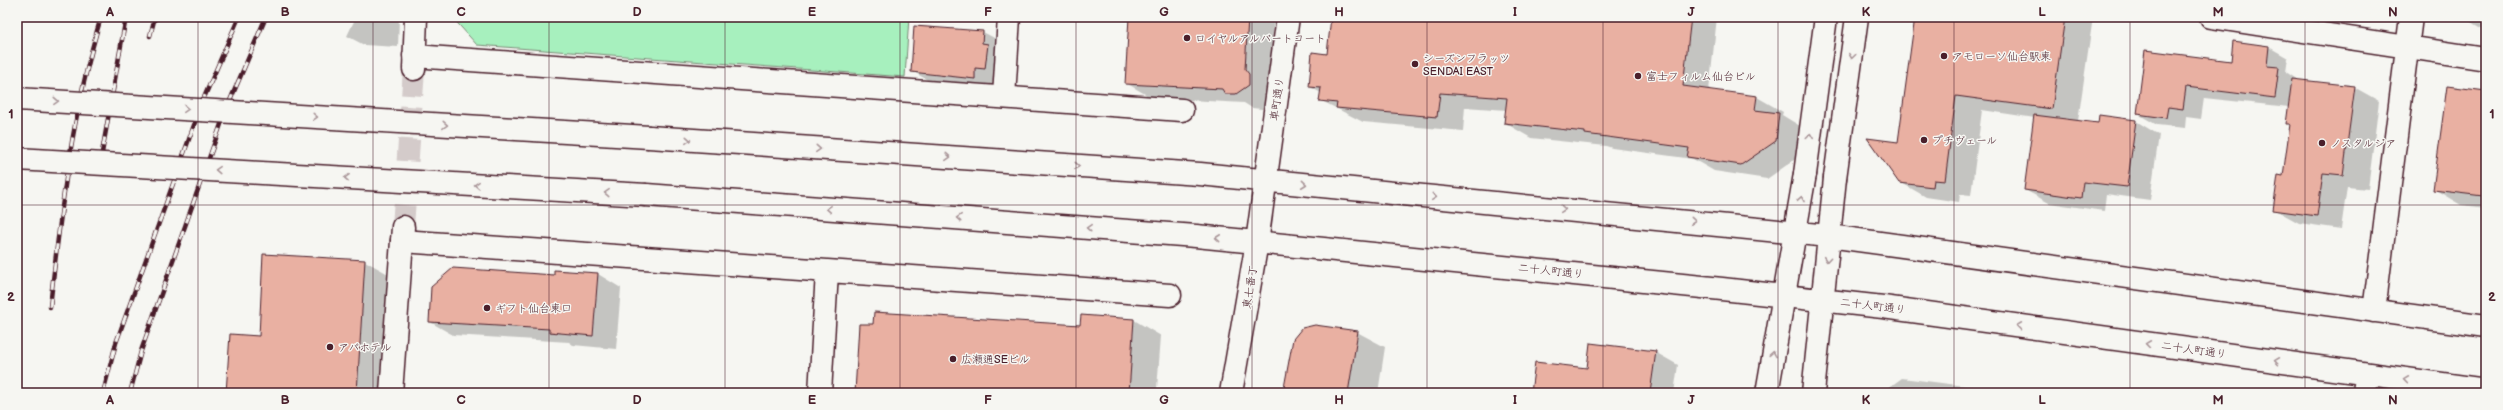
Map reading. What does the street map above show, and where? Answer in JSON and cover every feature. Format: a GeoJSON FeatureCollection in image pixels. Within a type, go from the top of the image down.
{"type":"FeatureCollection","features":[{"type":"Feature","properties":{"kind":"street"},"geometry":{"type":"LineString","coordinates":[[416,17],[414,62],[1004,97],[1182,110]]}},
{"type":"Feature","properties":{"kind":"street"},"geometry":{"type":"LineString","coordinates":[[1004,97],[1009,17]]}},
{"type":"Feature","properties":{"kind":"street","name":"車町通り"},"geometry":{"type":"LineString","coordinates":[[1266,181],[1288,17]]}},
{"type":"Feature","properties":{"kind":"street"},"geometry":{"type":"LineString","coordinates":[[1767,393],[1805,174],[1826,17]]}},
{"type":"Feature","properties":{"kind":"street"},"geometry":{"type":"LineString","coordinates":[[1813,393],[1835,178],[1857,17]]}},
{"type":"Feature","properties":{"kind":"street"},"geometry":{"type":"LineString","coordinates":[[2211,17],[2486,59]]}},
{"type":"Feature","properties":{"kind":"street"},"geometry":{"type":"LineString","coordinates":[[2374,311],[2411,17]]}},
{"type":"Feature","properties":{"kind":"street"},"geometry":{"type":"LineString","coordinates":[[17,99],[650,137],[1266,181],[1829,236],[2486,326]]}},
{"type":"Feature","properties":{"kind":"street","name":"二十人町通り"},"geometry":{"type":"LineString","coordinates":[[17,159],[646,195],[1257,242],[1783,295],[2365,383],[2486,390]]}},
{"type":"Feature","properties":{"kind":"street","name":"東七番丁"},"geometry":{"type":"LineString","coordinates":[[1231,393],[1266,181]]}},
{"type":"Feature","properties":{"kind":"street"},"geometry":{"type":"LineString","coordinates":[[391,393],[403,234],[827,272],[1170,295]]}},
{"type":"Feature","properties":{"kind":"street"},"geometry":{"type":"LineString","coordinates":[[820,393],[827,272]]}},
{"type":"Feature","properties":{"kind":"green space"},"geometry":{"type":"Polygon","coordinates":[[[452,17],[909,17],[905,77],[477,45],[452,17]]]}},
{"type":"Feature","properties":{"kind":"building","name":"ロイヤルアルバートコート"},"geometry":{"type":"Polygon","coordinates":[[[1129,17],[1248,17],[1245,69],[1249,74],[1249,85],[1236,94],[1225,94],[1222,89],[1125,84],[1129,17]]]}},
{"type":"Feature","properties":{"kind":"building"},"geometry":{"type":"Polygon","coordinates":[[[1331,17],[1691,17],[1683,86],[1757,96],[1755,110],[1779,113],[1776,141],[1741,165],[1687,157],[1689,148],[1585,134],[1585,132],[1504,123],[1507,98],[1440,93],[1437,117],[1336,108],[1337,103],[1319,101],[1321,88],[1309,87],[1312,52],[1327,54],[1331,17]]]}},
{"type":"Feature","properties":{"kind":"building","name":"アモローソ仙台駅東"},"geometry":{"type":"Polygon","coordinates":[[[1915,17],[2065,17],[2052,109],[1956,96],[1945,181],[1934,180],[1933,187],[1899,183],[1867,138],[1898,142],[1915,17]]]}},
{"type":"Feature","properties":{"kind":"building"},"geometry":{"type":"Polygon","coordinates":[[[914,26],[983,31],[982,43],[988,44],[985,69],[975,68],[975,79],[911,72],[914,26]]]}},
{"type":"Feature","properties":{"kind":"building"},"geometry":{"type":"Polygon","coordinates":[[[2233,41],[2269,46],[2267,66],[2279,67],[2275,98],[2186,87],[2183,109],[2168,107],[2166,118],[2137,114],[2145,50],[2231,61],[2233,41]]]}},
{"type":"Feature","properties":{"kind":"building","name":"ノスタルジア"},"geometry":{"type":"Polygon","coordinates":[[[2292,79],[2355,86],[2343,175],[2323,173],[2317,216],[2273,210],[2278,175],[2283,176],[2290,124],[2286,124],[2292,79]]]}},
{"type":"Feature","properties":{"kind":"building"},"geometry":{"type":"Polygon","coordinates":[[[2447,86],[2486,91],[2486,173],[2483,196],[2433,190],[2447,86]]]}},
{"type":"Feature","properties":{"kind":"building"},"geometry":{"type":"Polygon","coordinates":[[[2034,115],[2098,123],[2099,115],[2136,120],[2127,187],[2083,182],[2081,198],[2024,190],[2034,115]]]}},
{"type":"Feature","properties":{"kind":"building","name":"アパホテル"},"geometry":{"type":"Polygon","coordinates":[[[263,254],[365,260],[357,393],[226,393],[230,334],[259,336],[263,254]]]}},
{"type":"Feature","properties":{"kind":"building","name":"ギフト仙台東口"},"geometry":{"type":"Polygon","coordinates":[[[453,268],[554,275],[554,270],[598,273],[593,336],[549,332],[549,329],[429,322],[431,287],[453,268]]]}},
{"type":"Feature","properties":{"kind":"building","name":"広瀬通SEビル"},"geometry":{"type":"Polygon","coordinates":[[[874,312],[1080,325],[1081,315],[1134,319],[1129,393],[855,393],[859,324],[873,324],[874,312]]]}},
{"type":"Feature","properties":{"kind":"building"},"geometry":{"type":"Polygon","coordinates":[[[1315,325],[1358,331],[1348,393],[1283,393],[1293,339],[1302,328],[1315,325]]]}},
{"type":"Feature","properties":{"kind":"building"},"geometry":{"type":"Polygon","coordinates":[[[1590,343],[1656,351],[1650,393],[1531,393],[1535,362],[1587,368],[1590,343]]]}},
{"type":"Feature","properties":{"kind":"tunnel"},"geometry":{"type":"LineString","coordinates":[[403,227],[414,69]]}},
{"type":"Feature","properties":{"kind":"railway"},"geometry":{"type":"LineString","coordinates":[[50,307],[63,197],[75,125],[82,89],[101,17]]}},
{"type":"Feature","properties":{"kind":"railway"},"geometry":{"type":"LineString","coordinates":[[100,164],[126,17]]}},
{"type":"Feature","properties":{"kind":"railway"},"geometry":{"type":"LineString","coordinates":[[150,36],[155,17]]}},
{"type":"Feature","properties":{"kind":"railway"},"geometry":{"type":"LineString","coordinates":[[103,393],[116,343],[203,100],[239,17]]}},
{"type":"Feature","properties":{"kind":"railway"},"geometry":{"type":"LineString","coordinates":[[130,393],[141,351],[226,110],[266,17]]}},
{"type":"Feature","properties":{"kind":"place","name":"ロイヤルアルバートコート"},"geometry":{"type":"Point","coordinates":[1187,38]}},
{"type":"Feature","properties":{"kind":"place","name":"アモローソ仙台駅東"},"geometry":{"type":"Point","coordinates":[1944,56]}},
{"type":"Feature","properties":{"kind":"place","name":"シーズンフラッツ SENDAI EAST"},"geometry":{"type":"Point","coordinates":[1415,64]}},
{"type":"Feature","properties":{"kind":"place","name":"富士フィルム仙台ビル"},"geometry":{"type":"Point","coordinates":[1638,76]}},
{"type":"Feature","properties":{"kind":"place","name":"プチヴェール"},"geometry":{"type":"Point","coordinates":[1924,140]}},
{"type":"Feature","properties":{"kind":"place","name":"ノスタルジア"},"geometry":{"type":"Point","coordinates":[2322,143]}},
{"type":"Feature","properties":{"kind":"place","name":"ギフト仙台東口"},"geometry":{"type":"Point","coordinates":[487,308]}},
{"type":"Feature","properties":{"kind":"place","name":"アパホテル"},"geometry":{"type":"Point","coordinates":[330,347]}},
{"type":"Feature","properties":{"kind":"place","name":"広瀬通SEビル"},"geometry":{"type":"Point","coordinates":[953,359]}}]}
